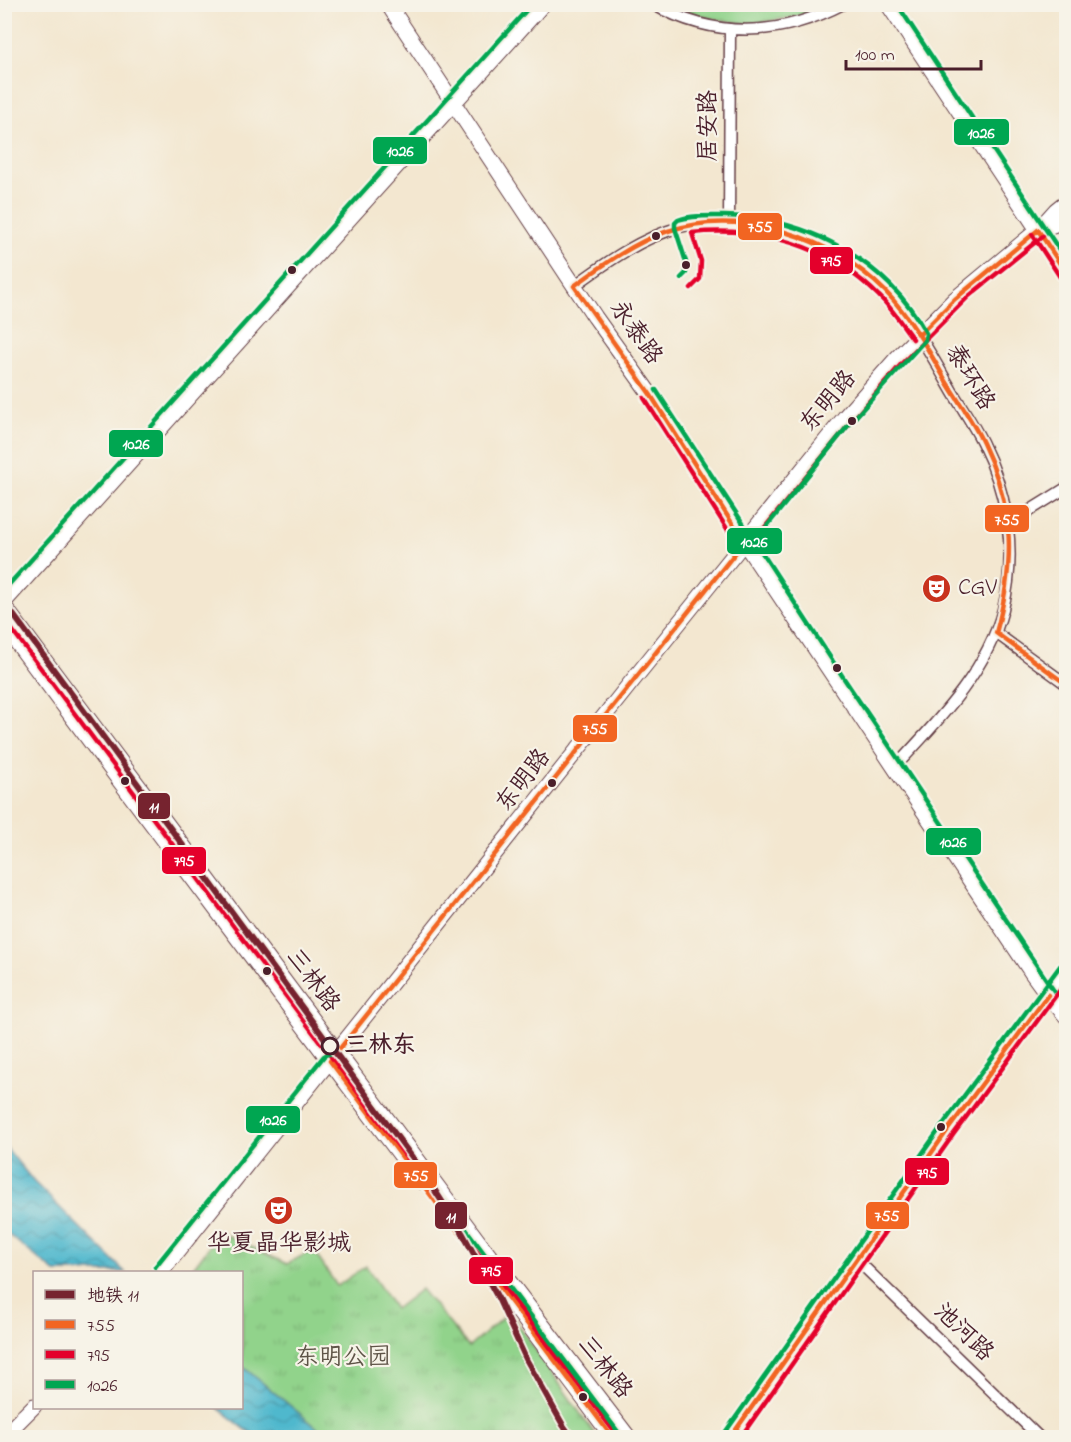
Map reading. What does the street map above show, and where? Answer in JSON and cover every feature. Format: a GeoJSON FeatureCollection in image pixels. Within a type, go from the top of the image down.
{"type":"FeatureCollection","features":[{"type":"Feature","properties":{"kind":"main road","name":"永泰路"},"geometry":{"type":"LineString","coordinates":[[388,4],[574,286],[645,387],[744,542],[894,768],[1032,973],[1066,1016]]}},
{"type":"Feature","properties":{"kind":"main road"},"geometry":{"type":"LineString","coordinates":[[4,604],[543,4]]}},
{"type":"Feature","properties":{"kind":"main road"},"geometry":{"type":"LineString","coordinates":[[888,4],[1038,230]]}},
{"type":"Feature","properties":{"kind":"main road","name":"东明路"},"geometry":{"type":"LineString","coordinates":[[162,1271],[845,417],[955,299],[1038,230],[1066,202]]}},
{"type":"Feature","properties":{"kind":"main road","name":"东明路"},"geometry":{"type":"LineString","coordinates":[[1038,230],[1066,219]]}},
{"type":"Feature","properties":{"kind":"main road","name":"三林路"},"geometry":{"type":"LineString","coordinates":[[4,604],[333,1057],[614,1437]]}},
{"type":"Feature","properties":{"kind":"main road","name":"三林路"},"geometry":{"type":"LineString","coordinates":[[4,625],[333,1057],[629,1437]]}},
{"type":"Feature","properties":{"kind":"main road"},"geometry":{"type":"LineString","coordinates":[[5,1437],[33,1407]]}},
{"type":"Feature","properties":{"kind":"street"},"geometry":{"type":"LineString","coordinates":[[652,4],[694,23],[748,30],[792,24],[813,18],[843,4]]}},
{"type":"Feature","properties":{"kind":"street","name":"居安路"},"geometry":{"type":"LineString","coordinates":[[729,223],[730,29]]}},
{"type":"Feature","properties":{"kind":"street","name":"泰环路"},"geometry":{"type":"LineString","coordinates":[[574,286],[627,250],[682,226],[706,223],[751,225],[796,234],[821,244],[845,258],[885,291],[919,335],[982,441],[996,472],[1004,499],[1010,557],[1003,609],[996,633],[984,655],[953,701],[894,768]]}},
{"type":"Feature","properties":{"kind":"street"},"geometry":{"type":"LineString","coordinates":[[1038,230],[1066,273]]}},
{"type":"Feature","properties":{"kind":"street"},"geometry":{"type":"LineString","coordinates":[[1008,524],[1066,488]]}},
{"type":"Feature","properties":{"kind":"street"},"geometry":{"type":"LineString","coordinates":[[996,633],[1066,684]]}},
{"type":"Feature","properties":{"kind":"street"},"geometry":{"type":"LineString","coordinates":[[730,1437],[947,1131],[1066,970]]}},
{"type":"Feature","properties":{"kind":"street","name":"池河路"},"geometry":{"type":"LineString","coordinates":[[856,1259],[1040,1437]]}},
{"type":"Feature","properties":{"kind":"green space"},"geometry":{"type":"Polygon","coordinates":[[[670,5],[832,5],[796,17],[747,24],[703,17],[670,5]]]}},
{"type":"Feature","properties":{"kind":"green space","name":"东明公园"},"geometry":{"type":"Polygon","coordinates":[[[220,1232],[287,1264],[313,1250],[337,1286],[366,1266],[395,1309],[421,1289],[469,1347],[509,1312],[597,1437],[328,1437],[243,1367],[243,1271],[191,1271],[220,1232]]]}},
{"type":"Feature","properties":{"kind":"water"},"geometry":{"type":"Polygon","coordinates":[[[4,1145],[34,1182],[124,1271],[54,1271],[5,1232],[4,1145]]]}},
{"type":"Feature","properties":{"kind":"water"},"geometry":{"type":"Polygon","coordinates":[[[243,1367],[328,1437],[255,1437],[219,1409],[243,1409],[243,1367]]]}},
{"type":"Feature","properties":{"kind":"metro line","name":"11"},"geometry":{"type":"LineString","coordinates":[[4,602],[423,1172],[463,1234],[498,1298],[526,1359],[572,1438]]}},
{"type":"Feature","properties":{"kind":"transit line","name":"1026"},"geometry":{"type":"LineString","coordinates":[[4,590],[532,4]]}},
{"type":"Feature","properties":{"kind":"transit line","name":"1026"},"geometry":{"type":"LineString","coordinates":[[897,4],[1066,260]]}},
{"type":"Feature","properties":{"kind":"transit line","name":"1026"},"geometry":{"type":"LineString","coordinates":[[681,278],[686,273],[686,262],[675,228],[678,220],[724,216],[755,218],[785,224],[813,234],[866,264],[889,284],[909,307],[926,333],[925,340],[851,422],[750,547]]}},
{"type":"Feature","properties":{"kind":"transit line","name":"755"},"geometry":{"type":"LineString","coordinates":[[574,286],[619,255],[643,242],[668,231],[696,224],[755,225],[784,232],[839,255],[863,272],[894,301],[918,334],[975,427],[994,467],[1009,536],[1006,583],[996,633],[1066,684]]}},
{"type":"Feature","properties":{"kind":"transit line","name":"755"},"geometry":{"type":"LineString","coordinates":[[919,335],[955,299],[1038,230],[1066,273]]}},
{"type":"Feature","properties":{"kind":"transit line","name":"795"},"geometry":{"type":"LineString","coordinates":[[691,288],[700,279],[701,261],[692,233],[744,233],[769,237],[793,243],[839,264],[884,301],[913,339]]}},
{"type":"Feature","properties":{"kind":"transit line","name":"795"},"geometry":{"type":"LineString","coordinates":[[1032,234],[1060,277]]}},
{"type":"Feature","properties":{"kind":"transit line","name":"795"},"geometry":{"type":"LineString","coordinates":[[644,398],[738,546],[747,549],[903,362],[969,296],[1043,236]]}},
{"type":"Feature","properties":{"kind":"transit line","name":"755"},"geometry":{"type":"LineString","coordinates":[[574,286],[650,394],[744,542]]}},
{"type":"Feature","properties":{"kind":"transit line","name":"1026"},"geometry":{"type":"LineString","coordinates":[[656,390],[845,680],[1054,991]]}},
{"type":"Feature","properties":{"kind":"transit line","name":"755"},"geometry":{"type":"LineString","coordinates":[[613,1438],[330,1061],[744,542]]}},
{"type":"Feature","properties":{"kind":"transit line","name":"795"},"geometry":{"type":"LineString","coordinates":[[4,619],[619,1438]]}},
{"type":"Feature","properties":{"kind":"transit line","name":"1026"},"geometry":{"type":"LineString","coordinates":[[724,1434],[941,1127],[1060,966]]}},
{"type":"Feature","properties":{"kind":"transit line","name":"795"},"geometry":{"type":"LineString","coordinates":[[740,1438],[953,1135],[1066,982]]}},
{"type":"Feature","properties":{"kind":"transit line","name":"755"},"geometry":{"type":"LineString","coordinates":[[730,1438],[947,1131],[1048,995]]}},
{"type":"Feature","properties":{"kind":"transit line","name":"1026"},"geometry":{"type":"LineString","coordinates":[[155,1267],[324,1056],[333,1054],[619,1433]]}},
{"type":"Feature","properties":{"kind":"place","name":"CGV"},"geometry":{"type":"Point","coordinates":[937,588]}},
{"type":"Feature","properties":{"kind":"place","name":"三林东"},"geometry":{"type":"Point","coordinates":[330,1046]}},
{"type":"Feature","properties":{"kind":"place","name":"华夏晶华影城"},"geometry":{"type":"Point","coordinates":[279,1211]}}]}
